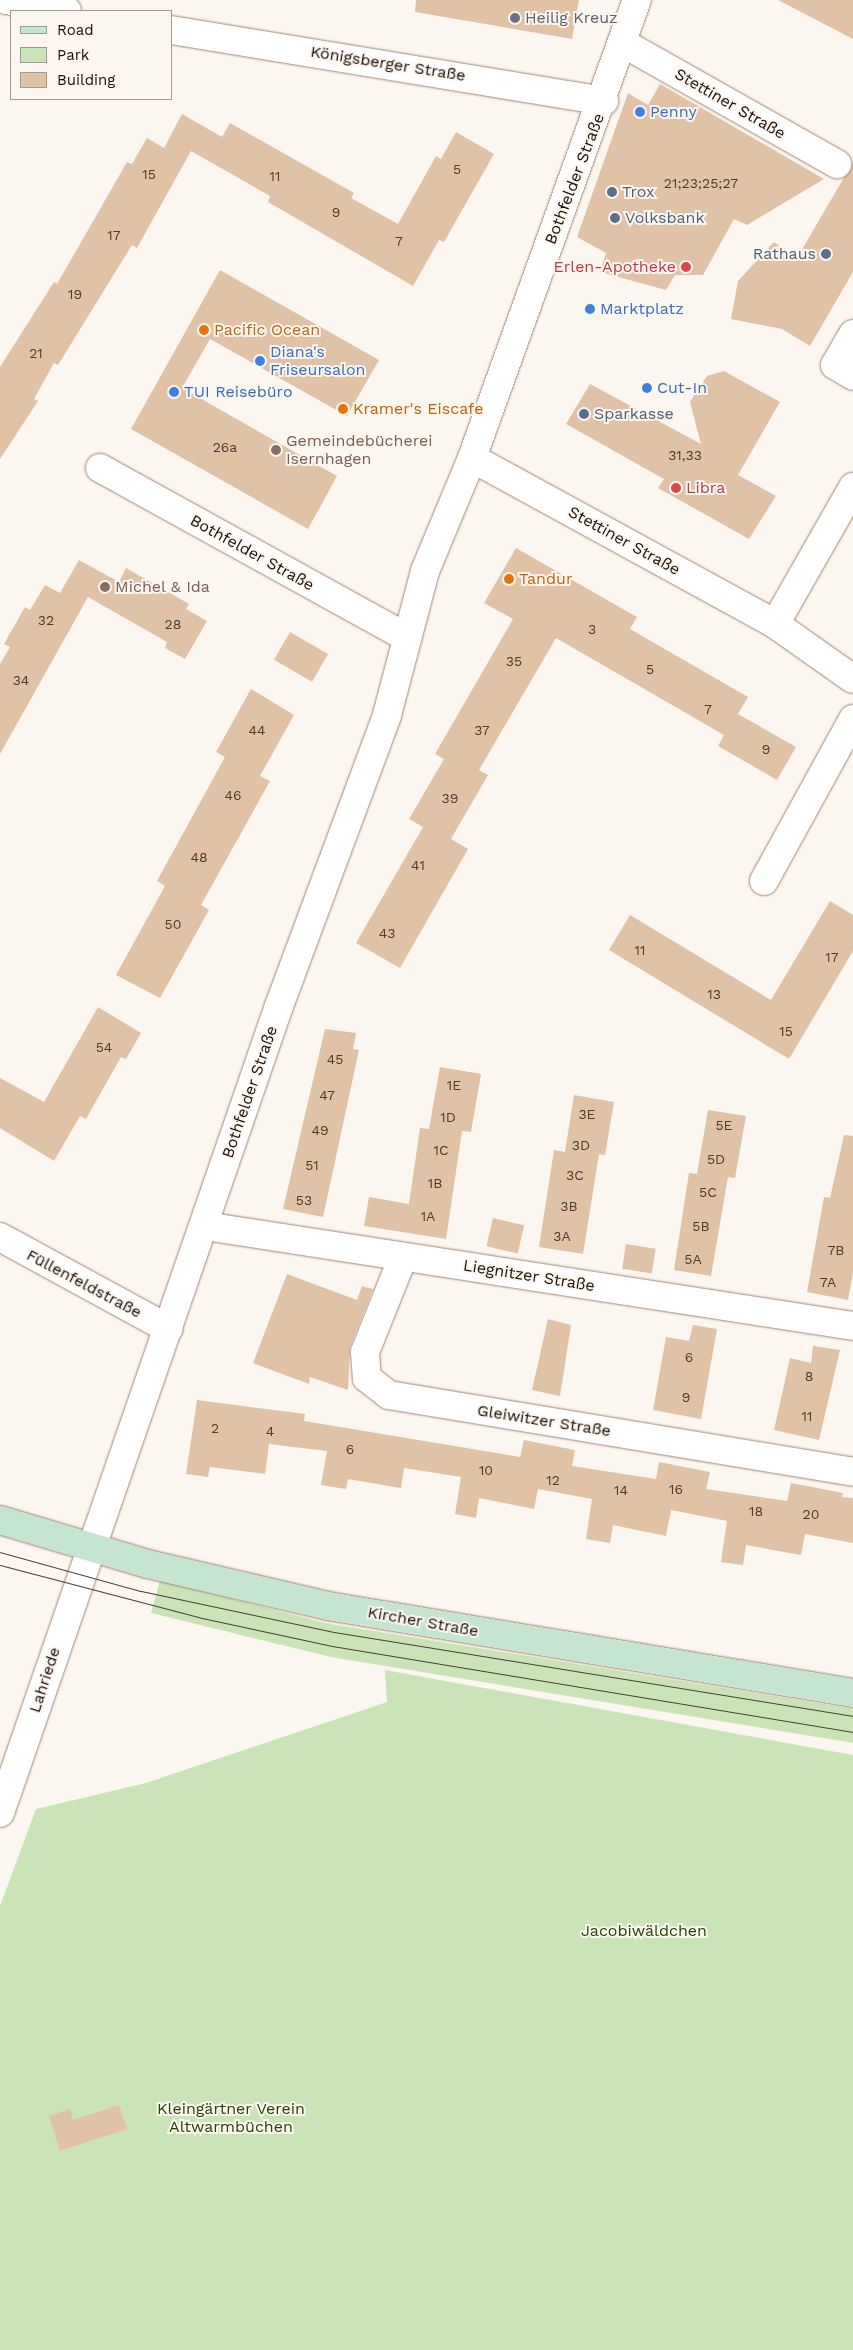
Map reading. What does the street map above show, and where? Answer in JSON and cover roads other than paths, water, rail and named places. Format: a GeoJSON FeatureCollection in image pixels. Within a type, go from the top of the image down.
{"type":"FeatureCollection","features":[{"type":"Feature","properties":{"kind":"main road","name":"Kircher Straße"},"geometry":{"type":"LineString","coordinates":[[0,1520],[93,1548],[328,1606],[853,1694]]}},
{"type":"Feature","properties":{"kind":"street"},"geometry":{"type":"LineString","coordinates":[[6,0],[61,10]]}},
{"type":"Feature","properties":{"kind":"street","name":"Bothfelder Straße"},"geometry":{"type":"LineString","coordinates":[[93,1548],[386,715],[425,571],[472,458],[604,101],[637,0]]}},
{"type":"Feature","properties":{"kind":"street","name":"Königsberger Straße"},"geometry":{"type":"LineString","coordinates":[[172,30],[604,101]]}},
{"type":"Feature","properties":{"kind":"street","name":"Stettiner Straße"},"geometry":{"type":"LineString","coordinates":[[623,43],[837,164]]}},
{"type":"Feature","properties":{"kind":"street"},"geometry":{"type":"LineString","coordinates":[[853,334],[835,365],[853,376]]}},
{"type":"Feature","properties":{"kind":"street","name":"Stettiner Straße"},"geometry":{"type":"LineString","coordinates":[[472,458],[776,624],[853,679]]}},
{"type":"Feature","properties":{"kind":"street","name":"Bothfelder Straße"},"geometry":{"type":"LineString","coordinates":[[100,468],[406,637]]}},
{"type":"Feature","properties":{"kind":"street"},"geometry":{"type":"LineString","coordinates":[[776,624],[853,487]]}},
{"type":"Feature","properties":{"kind":"street"},"geometry":{"type":"LineString","coordinates":[[764,881],[853,719]]}},
{"type":"Feature","properties":{"kind":"street","name":"Liegnitzer Straße"},"geometry":{"type":"LineString","coordinates":[[205,1226],[853,1326]]}},
{"type":"Feature","properties":{"kind":"street","name":"Füllenfeldstraße"},"geometry":{"type":"LineString","coordinates":[[0,1237],[169,1330]]}},
{"type":"Feature","properties":{"kind":"street","name":"Gleiwitzer Straße"},"geometry":{"type":"LineString","coordinates":[[402,1256],[365,1352],[367,1378],[388,1395],[853,1472]]}},
{"type":"Feature","properties":{"kind":"street","name":"Lahriede"},"geometry":{"type":"LineString","coordinates":[[0,1813],[93,1548]]}},
{"type":"Feature","properties":{"kind":"tram line"},"geometry":{"type":"LineString","coordinates":[[0,1552],[141,1591],[334,1632],[853,1716]]}},
{"type":"Feature","properties":{"kind":"tram line"},"geometry":{"type":"LineString","coordinates":[[0,1565],[202,1618],[332,1646],[853,1732]]}},
{"type":"Feature","properties":{"kind":"place","name":"Heilig Kreuz"},"geometry":{"type":"Point","coordinates":[515,18]}},
{"type":"Feature","properties":{"kind":"place","name":"Penny"},"geometry":{"type":"Point","coordinates":[640,112]}},
{"type":"Feature","properties":{"kind":"place","name":"Trox"},"geometry":{"type":"Point","coordinates":[612,192]}},
{"type":"Feature","properties":{"kind":"place","name":"Volksbank"},"geometry":{"type":"Point","coordinates":[615,218]}},
{"type":"Feature","properties":{"kind":"place","name":"Rathaus"},"geometry":{"type":"Point","coordinates":[826,254]}},
{"type":"Feature","properties":{"kind":"place","name":"Erlen-Apotheke"},"geometry":{"type":"Point","coordinates":[686,267]}},
{"type":"Feature","properties":{"kind":"place","name":"Marktplatz"},"geometry":{"type":"Point","coordinates":[590,309]}},
{"type":"Feature","properties":{"kind":"place","name":"Pacific Ocean"},"geometry":{"type":"Point","coordinates":[204,330]}},
{"type":"Feature","properties":{"kind":"place","name":"Diana's Friseursalon"},"geometry":{"type":"Point","coordinates":[260,361]}},
{"type":"Feature","properties":{"kind":"place","name":"Cut-In"},"geometry":{"type":"Point","coordinates":[647,388]}},
{"type":"Feature","properties":{"kind":"place","name":"TUI Reisebüro"},"geometry":{"type":"Point","coordinates":[174,392]}},
{"type":"Feature","properties":{"kind":"place","name":"Kramer's Eiscafe"},"geometry":{"type":"Point","coordinates":[343,409]}},
{"type":"Feature","properties":{"kind":"place","name":"Sparkasse"},"geometry":{"type":"Point","coordinates":[584,414]}},
{"type":"Feature","properties":{"kind":"place","name":"Gemeindebücherei Isernhagen"},"geometry":{"type":"Point","coordinates":[276,450]}},
{"type":"Feature","properties":{"kind":"place","name":"Libra"},"geometry":{"type":"Point","coordinates":[676,488]}},
{"type":"Feature","properties":{"kind":"place","name":"Tandur"},"geometry":{"type":"Point","coordinates":[509,579]}},
{"type":"Feature","properties":{"kind":"place","name":"Michel & Ida"},"geometry":{"type":"Point","coordinates":[105,587]}},
{"type":"Feature","properties":{"kind":"park label","name":"Jacobiwäldchen"},"geometry":{"type":"Point","coordinates":[644,1931]}},
{"type":"Feature","properties":{"kind":"park label","name":"Kleingärtner Verein Altwarmbüchen"},"geometry":{"type":"Point","coordinates":[231,2118]}}]}
